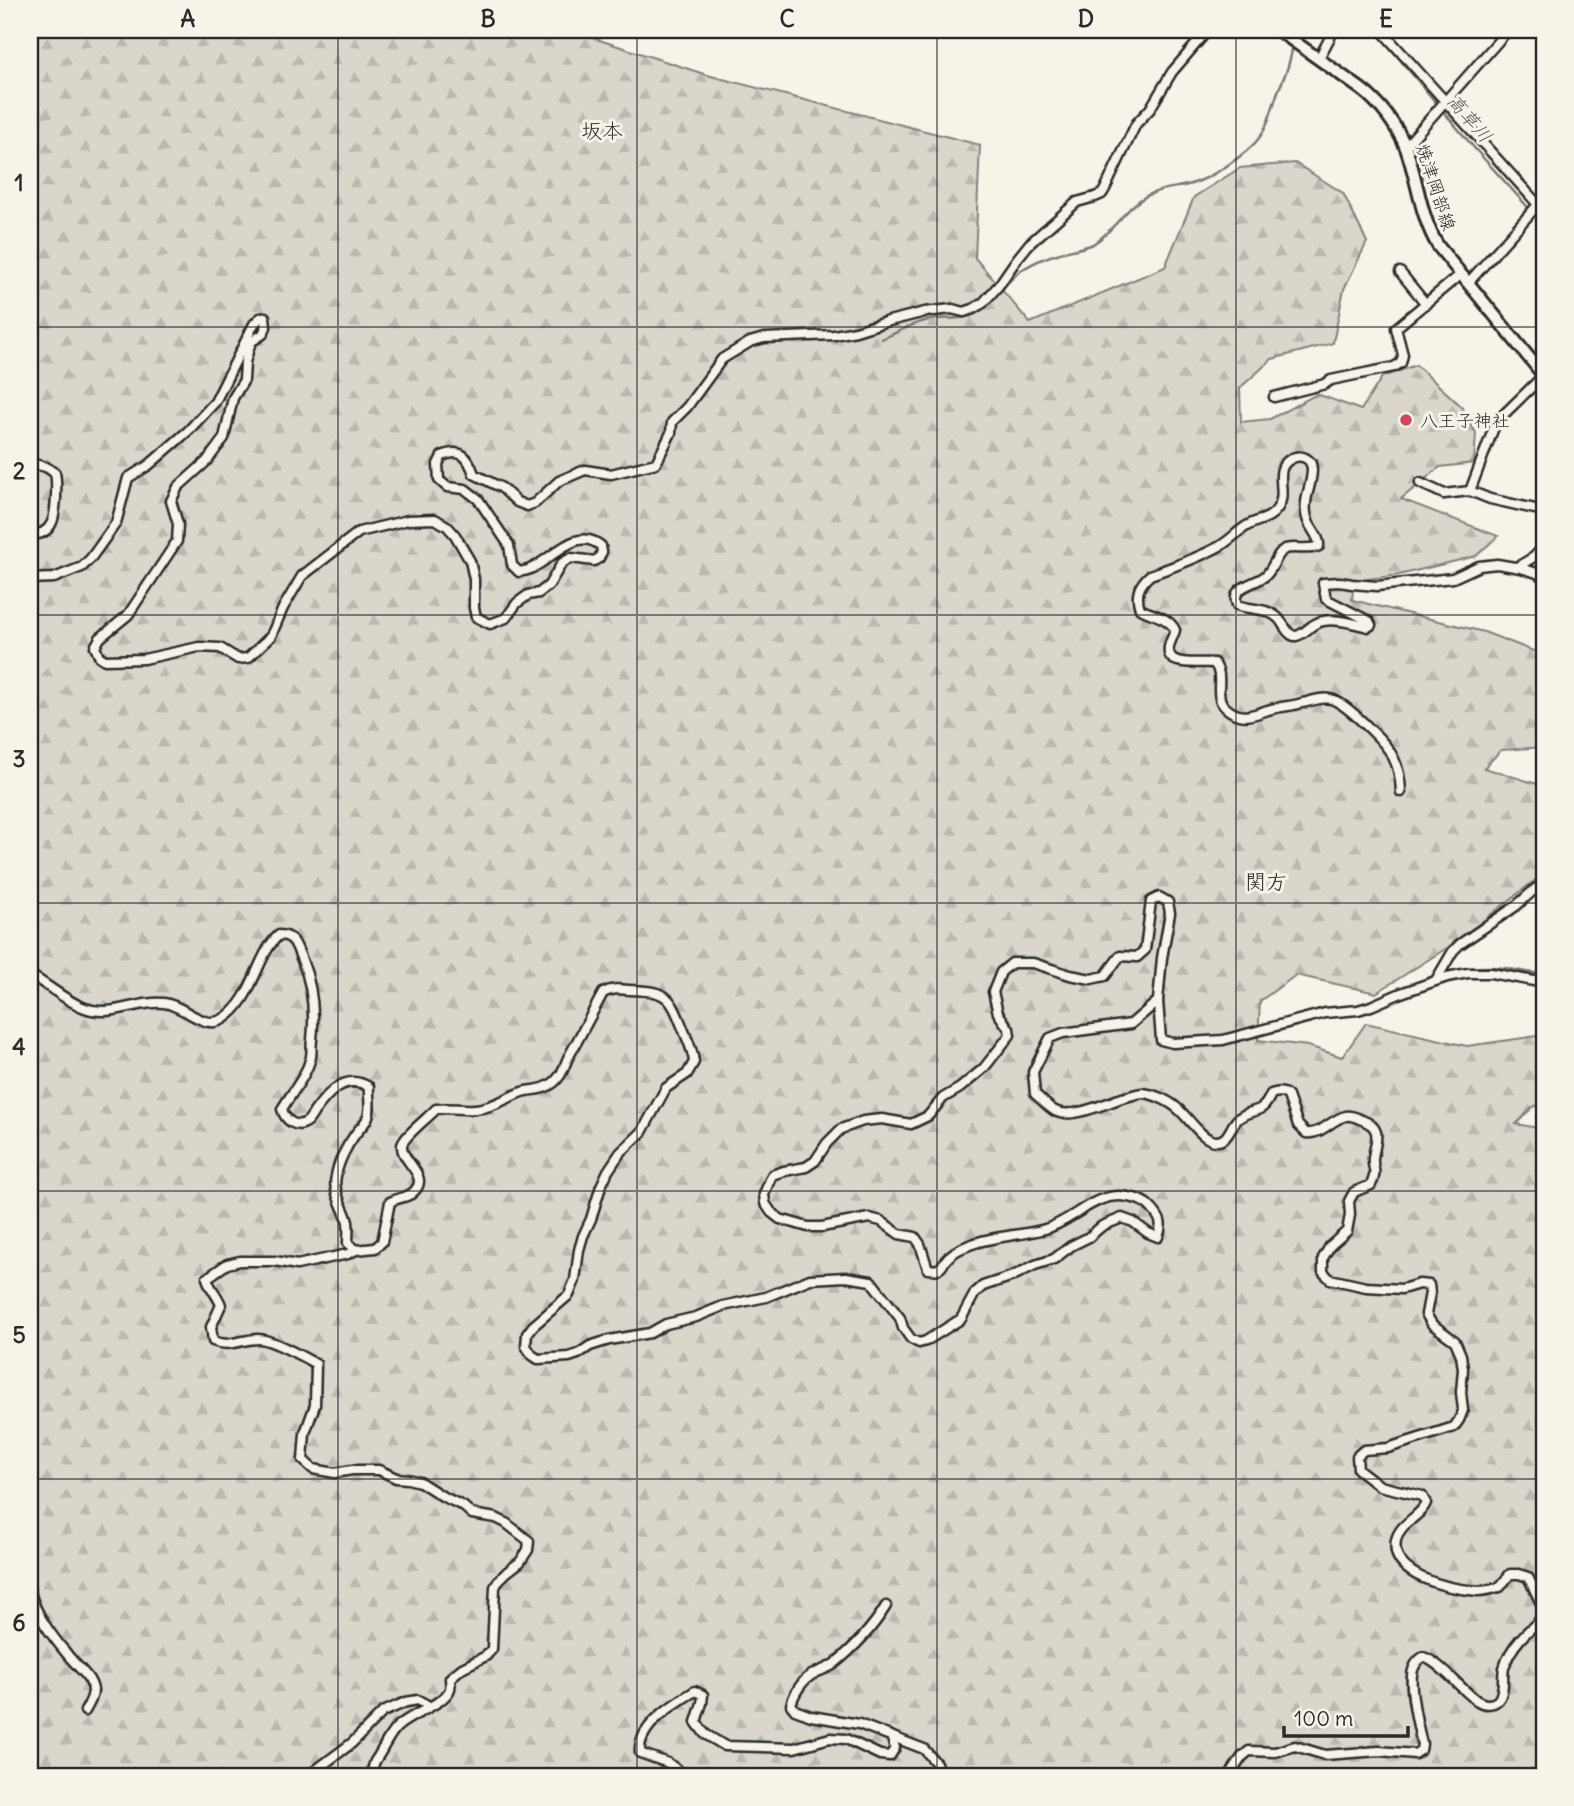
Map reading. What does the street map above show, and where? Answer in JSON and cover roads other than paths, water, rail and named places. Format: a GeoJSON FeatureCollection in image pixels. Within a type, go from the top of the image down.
{"type":"FeatureCollection","features":[{"type":"Feature","properties":{"kind":"main road","name":"焼津岡部線"},"geometry":{"type":"LineString","coordinates":[[1278,30],[1374,99],[1383,109],[1405,147],[1429,230],[1438,246],[1544,375]]}},
{"type":"Feature","properties":{"kind":"street"},"geometry":{"type":"LineString","coordinates":[[30,579],[54,578],[82,567],[91,558],[116,523],[128,478],[149,465],[215,402],[254,324],[265,317],[264,334],[251,342],[244,362],[244,380],[233,398],[224,438],[207,461],[178,487],[171,501],[178,524],[177,541],[128,615],[100,638],[95,647],[99,656],[105,660],[144,659],[199,647],[220,648],[238,659],[248,658],[271,636],[283,608],[302,576],[359,532],[408,520],[435,519],[447,526],[470,561],[476,617],[490,624],[506,618],[517,603],[549,585],[562,563],[571,558],[594,561],[602,552],[601,546],[594,540],[586,539],[567,544],[529,570],[519,572],[512,565],[509,545],[478,499],[465,489],[447,487],[439,480],[438,464],[442,456],[450,452],[461,454],[469,459],[474,474],[502,488],[517,502],[527,506],[536,503],[559,481],[586,470],[611,474],[656,463],[671,433],[672,422],[687,407],[722,359],[750,342],[764,338],[834,335],[925,313],[952,309],[964,312],[973,309],[983,303],[1017,259],[1039,236],[1077,202],[1102,194],[1136,124],[1150,109],[1171,72],[1208,30]]}},
{"type":"Feature","properties":{"kind":"street"},"geometry":{"type":"LineString","coordinates":[[1319,58],[1334,30]]}},
{"type":"Feature","properties":{"kind":"street"},"geometry":{"type":"LineString","coordinates":[[1274,397],[1325,384],[1331,380],[1394,368],[1401,363],[1403,355],[1396,328],[1426,304],[1465,279],[1541,205],[1444,103],[1381,30]]}},
{"type":"Feature","properties":{"kind":"street"},"geometry":{"type":"LineString","coordinates":[[1405,147],[1508,30]]}},
{"type":"Feature","properties":{"kind":"street"},"geometry":{"type":"LineString","coordinates":[[1400,272],[1426,304]]}},
{"type":"Feature","properties":{"kind":"street"},"geometry":{"type":"LineString","coordinates":[[1470,491],[1496,422],[1544,375]]}},
{"type":"Feature","properties":{"kind":"street"},"geometry":{"type":"LineString","coordinates":[[1401,792],[1401,774],[1390,752],[1360,719],[1335,701],[1322,698],[1247,716],[1239,716],[1223,706],[1218,696],[1217,667],[1214,663],[1205,661],[1185,663],[1173,659],[1168,650],[1175,630],[1166,620],[1140,609],[1139,587],[1150,575],[1217,548],[1236,536],[1244,527],[1270,517],[1281,503],[1283,493],[1280,475],[1283,466],[1296,457],[1305,457],[1310,461],[1312,469],[1305,502],[1306,516],[1320,541],[1319,546],[1314,549],[1284,549],[1268,574],[1241,587],[1235,599],[1237,605],[1268,611],[1279,618],[1292,635],[1300,635],[1318,622],[1338,621],[1368,627],[1371,625],[1369,621],[1326,599],[1323,583],[1377,586],[1453,579],[1479,565],[1497,564],[1517,567],[1544,578]]}},
{"type":"Feature","properties":{"kind":"street"},"geometry":{"type":"LineString","coordinates":[[30,463],[46,467],[55,473],[56,480],[54,517],[49,528],[39,535],[30,535]]}},
{"type":"Feature","properties":{"kind":"street"},"geometry":{"type":"LineString","coordinates":[[1420,483],[1444,494],[1470,491],[1490,499],[1544,511]]}},
{"type":"Feature","properties":{"kind":"street"},"geometry":{"type":"LineString","coordinates":[[1517,567],[1534,557],[1544,546]]}},
{"type":"Feature","properties":{"kind":"street"},"geometry":{"type":"LineString","coordinates":[[1436,981],[1460,944],[1544,884]]}},
{"type":"Feature","properties":{"kind":"street"},"geometry":{"type":"LineString","coordinates":[[382,1776],[375,1774],[373,1767],[389,1737],[405,1720],[443,1698],[450,1689],[450,1678],[462,1668],[486,1656],[492,1649],[495,1587],[499,1580],[520,1562],[528,1550],[529,1541],[506,1523],[472,1514],[420,1482],[396,1478],[379,1470],[335,1473],[313,1469],[303,1460],[303,1449],[305,1433],[315,1405],[316,1363],[261,1339],[222,1345],[213,1342],[211,1328],[221,1305],[218,1296],[210,1288],[208,1278],[227,1264],[240,1261],[275,1261],[297,1265],[375,1248],[382,1242],[390,1202],[414,1192],[418,1184],[419,1176],[403,1155],[405,1138],[436,1109],[473,1110],[510,1099],[522,1092],[549,1086],[563,1070],[603,993],[611,989],[655,991],[665,996],[671,1001],[691,1048],[694,1062],[687,1074],[666,1088],[642,1132],[620,1153],[608,1171],[583,1236],[575,1280],[569,1295],[527,1334],[526,1346],[538,1359],[569,1357],[609,1340],[650,1334],[666,1324],[696,1317],[723,1306],[766,1297],[810,1279],[858,1278],[871,1281],[900,1318],[911,1339],[919,1343],[961,1319],[975,1293],[983,1286],[1054,1259],[1102,1226],[1122,1218],[1158,1237],[1162,1227],[1149,1205],[1122,1195],[1106,1197],[1052,1227],[1027,1234],[984,1240],[961,1248],[936,1270],[928,1269],[915,1237],[899,1234],[881,1221],[869,1218],[808,1227],[780,1219],[765,1203],[764,1194],[772,1175],[806,1167],[815,1161],[841,1129],[863,1121],[882,1119],[911,1124],[928,1116],[943,1098],[984,1068],[1010,1035],[998,1013],[993,992],[1002,972],[1012,963],[1033,963],[1091,979],[1105,976],[1120,956],[1137,957],[1145,950],[1151,901],[1159,897],[1168,902],[1170,913],[1158,1001],[1161,1040],[1173,1043],[1223,1040],[1325,1013],[1358,1010],[1436,981],[1468,973],[1544,980]]}},
{"type":"Feature","properties":{"kind":"street"},"geometry":{"type":"LineString","coordinates":[[30,975],[85,1009],[113,1011],[148,1002],[167,1003],[213,1023],[235,1009],[250,987],[271,941],[279,935],[293,939],[308,972],[314,1014],[311,1055],[301,1080],[282,1109],[285,1118],[291,1123],[308,1121],[340,1084],[362,1083],[369,1087],[370,1109],[366,1121],[353,1137],[336,1173],[335,1186],[349,1229],[348,1243],[356,1250]]}},
{"type":"Feature","properties":{"kind":"street"},"geometry":{"type":"LineString","coordinates":[[1158,1001],[1130,1024],[1063,1033],[1051,1038],[1033,1072],[1035,1094],[1056,1112],[1070,1114],[1141,1093],[1158,1097],[1177,1108],[1202,1134],[1220,1141],[1228,1135],[1238,1118],[1267,1105],[1271,1094],[1278,1091],[1288,1096],[1298,1125],[1306,1133],[1313,1134],[1345,1116],[1368,1122],[1378,1137],[1373,1159],[1376,1175],[1371,1185],[1353,1192],[1349,1201],[1347,1231],[1330,1245],[1323,1258],[1323,1272],[1330,1279],[1366,1287],[1402,1289],[1419,1284],[1429,1285],[1426,1314],[1432,1324],[1455,1341],[1461,1354],[1463,1410],[1454,1427],[1388,1448],[1364,1450],[1357,1456],[1358,1469],[1380,1486],[1422,1496],[1426,1503],[1423,1510],[1399,1530],[1396,1542],[1395,1551],[1415,1574],[1432,1583],[1480,1591],[1500,1587],[1510,1574],[1519,1574],[1528,1577],[1544,1609],[1544,1617],[1521,1637],[1511,1651],[1504,1668],[1501,1698],[1496,1702],[1480,1703],[1431,1659],[1423,1657],[1418,1661],[1413,1668],[1411,1681],[1422,1744],[1421,1750],[1415,1754],[1379,1751],[1325,1755],[1294,1746],[1275,1752],[1249,1751],[1229,1776]]}},
{"type":"Feature","properties":{"kind":"street"},"geometry":{"type":"LineString","coordinates":[[30,1591],[52,1636],[90,1683],[93,1691],[85,1711]]}},
{"type":"Feature","properties":{"kind":"street"},"geometry":{"type":"LineString","coordinates":[[886,1606],[861,1641],[831,1666],[807,1677],[791,1705],[795,1710],[811,1716],[859,1724],[924,1749],[936,1763],[940,1776]]}},
{"type":"Feature","properties":{"kind":"street"},"geometry":{"type":"LineString","coordinates":[[685,1776],[668,1763],[640,1753],[639,1749],[652,1724],[668,1708],[695,1690],[703,1695],[696,1722],[705,1734],[725,1746],[794,1748],[830,1738],[846,1739],[880,1755],[890,1756],[895,1748],[891,1736]]}},
{"type":"Feature","properties":{"kind":"street"},"geometry":{"type":"LineString","coordinates":[[308,1776],[352,1743],[383,1712],[405,1702],[418,1700],[429,1706]]}},
{"type":"Feature","properties":{"kind":"waterway","name":"高草川"},"geometry":{"type":"LineString","coordinates":[[1375,30],[1438,105]]}},
{"type":"Feature","properties":{"kind":"waterway"},"geometry":{"type":"LineString","coordinates":[[881,339],[919,322],[965,317],[977,313],[1023,269],[1048,257],[1093,244],[1144,197],[1158,191],[1189,185],[1233,162],[1258,140],[1266,126],[1288,67],[1293,43]]}},
{"type":"Feature","properties":{"kind":"waterway","name":"高草川"},"geometry":{"type":"LineString","coordinates":[[1442,110],[1544,225]]}},
{"type":"Feature","properties":{"kind":"waterway"},"geometry":{"type":"LineString","coordinates":[[1453,971],[1491,967],[1544,973]]}},
{"type":"Feature","properties":{"kind":"place","name":"八王子神社"},"geometry":{"type":"Point","coordinates":[1406,420]}},
{"type":"Feature","properties":{"kind":"district","name":"坂本"},"geometry":{"type":"Point","coordinates":[602,130]}},
{"type":"Feature","properties":{"kind":"district","name":"関方"},"geometry":{"type":"Point","coordinates":[1266,881]}}]}
